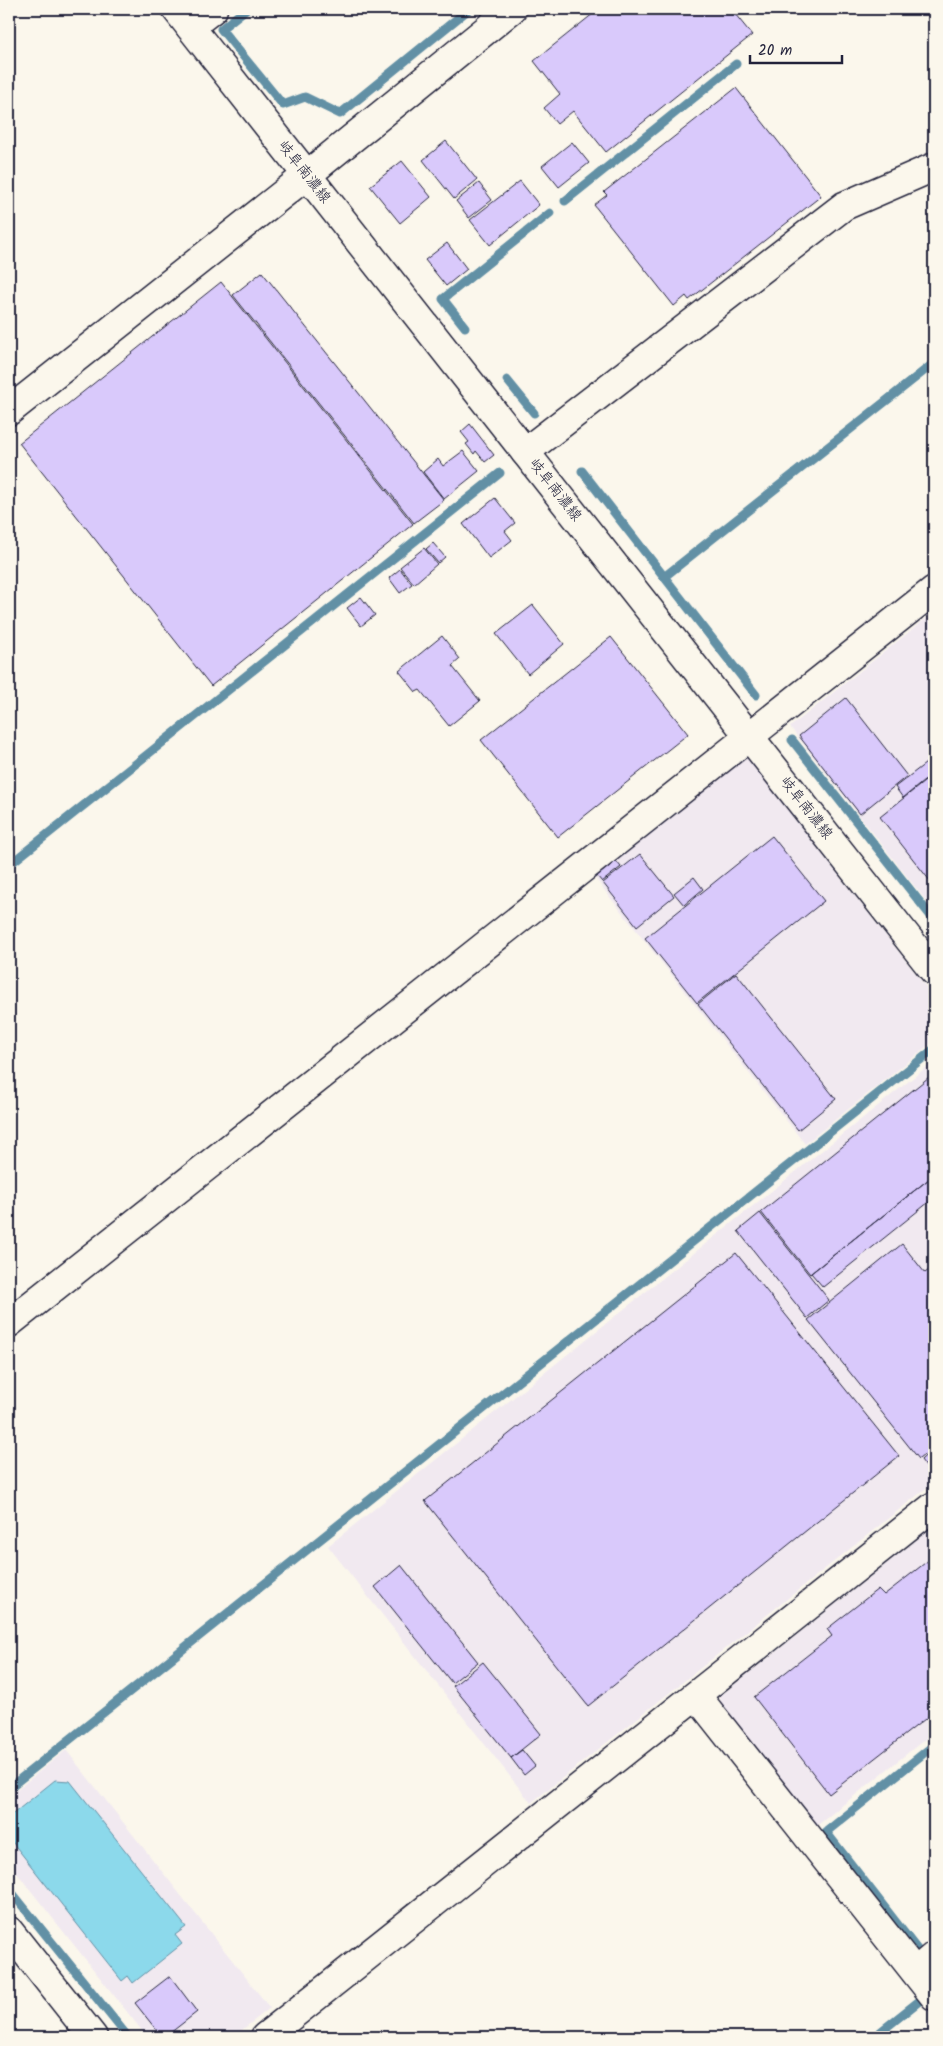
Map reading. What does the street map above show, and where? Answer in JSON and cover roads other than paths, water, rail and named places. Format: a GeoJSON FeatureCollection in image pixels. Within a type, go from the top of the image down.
{"type":"FeatureCollection","features":[{"type":"Feature","properties":{"kind":"street"},"geometry":{"type":"LineString","coordinates":[[183,18],[213,9]]}},
{"type":"Feature","properties":{"kind":"street"},"geometry":{"type":"LineString","coordinates":[[9,411],[307,175],[512,9]]}},
{"type":"Feature","properties":{"kind":"street","name":"岐阜南濃線"},"geometry":{"type":"LineString","coordinates":[[183,18],[934,971]]}},
{"type":"Feature","properties":{"kind":"street"},"geometry":{"type":"LineString","coordinates":[[524,452],[844,206],[934,167]]}},
{"type":"Feature","properties":{"kind":"street"},"geometry":{"type":"LineString","coordinates":[[9,1323],[934,590]]}},
{"type":"Feature","properties":{"kind":"street"},"geometry":{"type":"LineString","coordinates":[[265,2037],[934,1506]]}},
{"type":"Feature","properties":{"kind":"street"},"geometry":{"type":"LineString","coordinates":[[696,1695],[924,1964],[934,1996]]}},
{"type":"Feature","properties":{"kind":"street"},"geometry":{"type":"LineString","coordinates":[[9,1930],[93,2037]]}},
{"type":"Feature","properties":{"kind":"water"},"geometry":{"type":"Polygon","coordinates":[[[55,1780],[70,1781],[186,1927],[175,1935],[182,1944],[133,1983],[128,1976],[122,1981],[9,1838],[9,1817],[55,1780]]]}},
{"type":"Feature","properties":{"kind":"waterway"},"geometry":{"type":"LineString","coordinates":[[246,9],[221,29],[283,105],[305,97],[340,114],[469,9]]}},
{"type":"Feature","properties":{"kind":"waterway"},"geometry":{"type":"LineString","coordinates":[[565,201],[736,64]]}},
{"type":"Feature","properties":{"kind":"waterway"},"geometry":{"type":"LineString","coordinates":[[465,327],[443,299],[550,213]]}},
{"type":"Feature","properties":{"kind":"waterway"},"geometry":{"type":"LineString","coordinates":[[664,577],[934,363]]}},
{"type":"Feature","properties":{"kind":"waterway"},"geometry":{"type":"LineString","coordinates":[[507,380],[534,413]]}},
{"type":"Feature","properties":{"kind":"waterway"},"geometry":{"type":"LineString","coordinates":[[582,471],[756,695]]}},
{"type":"Feature","properties":{"kind":"waterway"},"geometry":{"type":"LineString","coordinates":[[9,865],[500,473]]}},
{"type":"Feature","properties":{"kind":"waterway"},"geometry":{"type":"LineString","coordinates":[[792,740],[934,920]]}},
{"type":"Feature","properties":{"kind":"waterway"},"geometry":{"type":"LineString","coordinates":[[9,1788],[934,1049]]}},
{"type":"Feature","properties":{"kind":"waterway"},"geometry":{"type":"LineString","coordinates":[[919,1952],[826,1832],[934,1745]]}},
{"type":"Feature","properties":{"kind":"waterway"},"geometry":{"type":"LineString","coordinates":[[9,1889],[128,2037]]}},
{"type":"Feature","properties":{"kind":"waterway"},"geometry":{"type":"LineString","coordinates":[[874,2037],[918,2002]]}}]}
